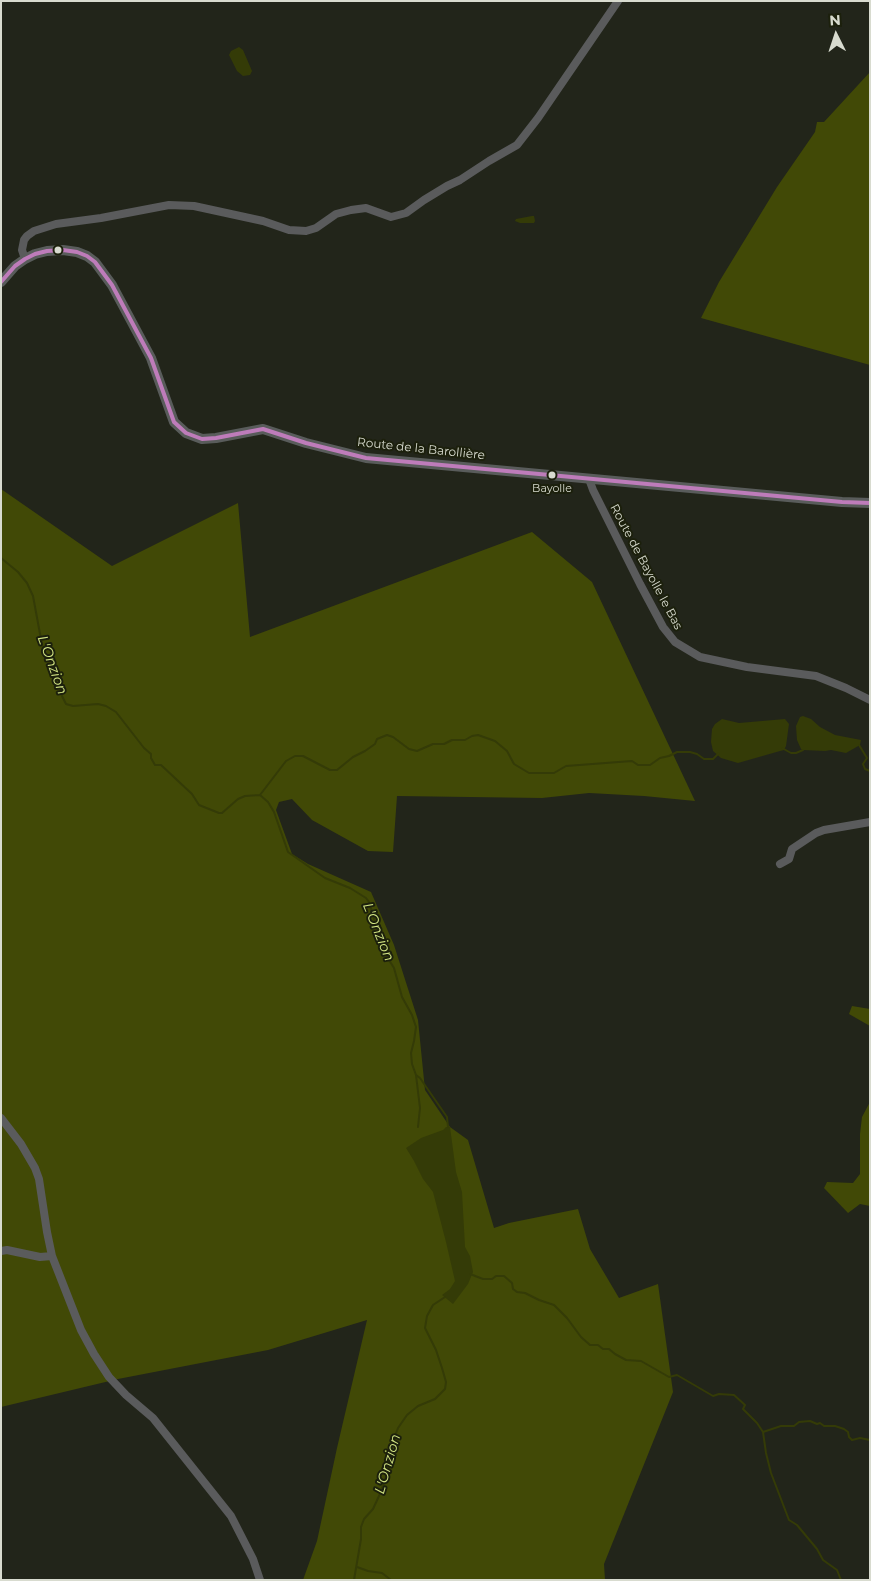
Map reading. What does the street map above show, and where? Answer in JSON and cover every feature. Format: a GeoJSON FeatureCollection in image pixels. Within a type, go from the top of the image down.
{"type":"FeatureCollection","features":[{"type":"Feature","properties":{"kind":"main road","name":"Route de la Barollière"},"geometry":{"type":"LineString","coordinates":[[1,282],[15,266],[25,259],[47,251],[63,250],[77,252],[95,262],[112,285],[151,358],[174,422],[186,433],[202,439],[263,429],[306,443],[366,458],[870,503]]}},
{"type":"Feature","properties":{"kind":"street"},"geometry":{"type":"LineString","coordinates":[[25,259],[22,250],[24,240],[34,231],[56,224],[101,218],[170,204],[194,206],[263,220],[289,230],[306,231],[316,228],[336,214],[352,210],[366,208],[392,217],[406,213],[447,186],[517,145],[538,118],[618,1]]}},
{"type":"Feature","properties":{"kind":"street","name":"Route de Bayolle le Bas"},"geometry":{"type":"LineString","coordinates":[[589,479],[592,490],[663,628],[675,642],[700,657],[747,667],[816,676],[870,700]]}},
{"type":"Feature","properties":{"kind":"street"},"geometry":{"type":"LineString","coordinates":[[780,864],[789,859],[792,849],[816,833],[870,822]]}},
{"type":"Feature","properties":{"kind":"street"},"geometry":{"type":"LineString","coordinates":[[1,1118],[21,1144],[39,1178],[52,1256],[81,1330],[109,1377],[126,1395],[153,1418],[231,1516],[253,1559],[260,1580]]}},
{"type":"Feature","properties":{"kind":"street"},"geometry":{"type":"LineString","coordinates":[[1,1251],[6,1250],[40,1257],[52,1256]]}},
{"type":"Feature","properties":{"kind":"shaded area"},"geometry":{"type":"Polygon","coordinates":[[[239,47],[243,50],[252,71],[250,75],[243,76],[237,71],[229,55],[231,51],[239,47]]]}},
{"type":"Feature","properties":{"kind":"shaded area"},"geometry":{"type":"Polygon","coordinates":[[[870,72],[870,365],[701,318],[719,282],[777,187],[815,132],[817,122],[824,122],[870,72]]]}},
{"type":"Feature","properties":{"kind":"shaded area"},"geometry":{"type":"Polygon","coordinates":[[[534,216],[534,223],[515,221],[516,219],[534,216]]]}},
{"type":"Feature","properties":{"kind":"shaded area"},"geometry":{"type":"Polygon","coordinates":[[[1,489],[112,566],[238,503],[250,637],[532,532],[592,582],[695,801],[589,793],[542,798],[397,796],[393,852],[368,851],[312,820],[292,799],[279,802],[276,810],[292,854],[308,864],[371,892],[394,945],[418,1020],[425,1090],[450,1127],[468,1140],[494,1228],[509,1223],[578,1209],[590,1249],[619,1298],[658,1284],[673,1392],[604,1564],[605,1580],[303,1580],[317,1541],[367,1320],[268,1350],[118,1379],[1,1407],[1,489]]]}},
{"type":"Feature","properties":{"kind":"shaded area"},"geometry":{"type":"Polygon","coordinates":[[[803,716],[811,719],[820,727],[835,735],[861,740],[860,745],[846,753],[831,750],[801,749],[797,740],[796,726],[800,717],[803,716]]]}},
{"type":"Feature","properties":{"kind":"shaded area"},"geometry":{"type":"Polygon","coordinates":[[[722,719],[739,723],[785,719],[789,724],[786,746],[784,750],[738,763],[721,758],[713,751],[711,742],[712,729],[722,719]]]}},
{"type":"Feature","properties":{"kind":"shaded area"},"geometry":{"type":"Polygon","coordinates":[[[852,1006],[870,1009],[870,1026],[849,1014],[852,1006]]]}},
{"type":"Feature","properties":{"kind":"shaded area"},"geometry":{"type":"Polygon","coordinates":[[[870,1102],[870,1206],[860,1204],[848,1213],[824,1188],[827,1182],[853,1183],[860,1174],[862,1117],[870,1102]]]}},
{"type":"Feature","properties":{"kind":"shaded area"},"geometry":{"type":"Polygon","coordinates":[[[446,1127],[450,1127],[456,1172],[462,1192],[465,1247],[470,1256],[473,1272],[468,1284],[453,1304],[442,1295],[450,1289],[455,1281],[433,1192],[423,1179],[406,1148],[421,1138],[443,1130],[446,1127]]]}},
{"type":"Feature","properties":{"kind":"waterway","name":"L'Onzion"},"geometry":{"type":"LineString","coordinates":[[1,558],[18,572],[27,583],[33,596],[43,650],[56,668],[62,696],[66,704],[73,706],[98,704],[116,712],[144,748],[151,754],[155,765],[161,765],[192,794],[199,805],[222,813],[238,799],[245,796],[260,795],[268,802],[274,812],[288,852],[325,878],[350,888],[369,902],[384,952],[394,968],[402,997],[416,1027],[411,1053],[420,1108],[418,1127]]}},
{"type":"Feature","properties":{"kind":"waterway"},"geometry":{"type":"LineString","coordinates":[[260,795],[286,761],[295,756],[303,756],[330,770],[337,770],[353,757],[375,744],[377,739],[387,735],[393,737],[409,749],[417,751],[433,744],[444,744],[452,740],[465,740],[478,735],[495,741],[507,751],[514,764],[529,773],[554,773],[566,766],[632,761],[638,765],[650,765],[660,758],[677,752],[690,752],[704,759],[713,759],[719,753]]}},
{"type":"Feature","properties":{"kind":"waterway"},"geometry":{"type":"LineString","coordinates":[[859,745],[867,758],[863,764],[865,769],[870,771]]}},
{"type":"Feature","properties":{"kind":"waterway"},"geometry":{"type":"LineString","coordinates":[[782,748],[791,753],[803,750]]}},
{"type":"Feature","properties":{"kind":"waterway","name":"L'Onzion"},"geometry":{"type":"LineString","coordinates":[[416,1075],[447,1117],[448,1127]]}},
{"type":"Feature","properties":{"kind":"waterway"},"geometry":{"type":"LineString","coordinates":[[470,1274],[483,1279],[504,1276],[512,1283],[513,1289],[517,1292],[525,1293],[554,1305],[590,1345],[598,1345],[603,1349],[609,1349],[626,1360],[641,1361],[669,1377],[677,1375],[713,1396],[719,1394],[734,1395],[745,1405],[743,1409],[763,1432],[771,1473],[789,1520],[797,1525],[817,1549],[823,1560],[837,1570],[841,1580]]}},
{"type":"Feature","properties":{"kind":"waterway","name":"L'Onzion"},"geometry":{"type":"LineString","coordinates":[[354,1580],[361,1539],[361,1527],[379,1496],[389,1468],[392,1444],[398,1428],[407,1415],[418,1406],[435,1399],[445,1389],[446,1382],[442,1368],[436,1350],[425,1328],[427,1316],[433,1305],[445,1297]]}},
{"type":"Feature","properties":{"kind":"waterway"},"geometry":{"type":"LineString","coordinates":[[763,1432],[781,1426],[794,1426],[799,1422],[810,1421],[824,1426],[835,1426],[844,1429],[852,1440],[860,1438],[870,1440]]}},
{"type":"Feature","properties":{"kind":"waterway"},"geometry":{"type":"LineString","coordinates":[[357,1567],[382,1573],[391,1580]]}},
{"type":"Feature","properties":{"kind":"transit line"},"geometry":{"type":"LineString","coordinates":[[1,282],[15,266],[25,259],[47,251],[63,250],[77,252],[95,262],[112,285],[151,358],[174,422],[186,433],[202,439],[263,429],[306,443],[366,458],[870,503]]}},
{"type":"Feature","properties":{"kind":"place","name":"Bayolle"},"geometry":{"type":"Point","coordinates":[552,475]}}]}
